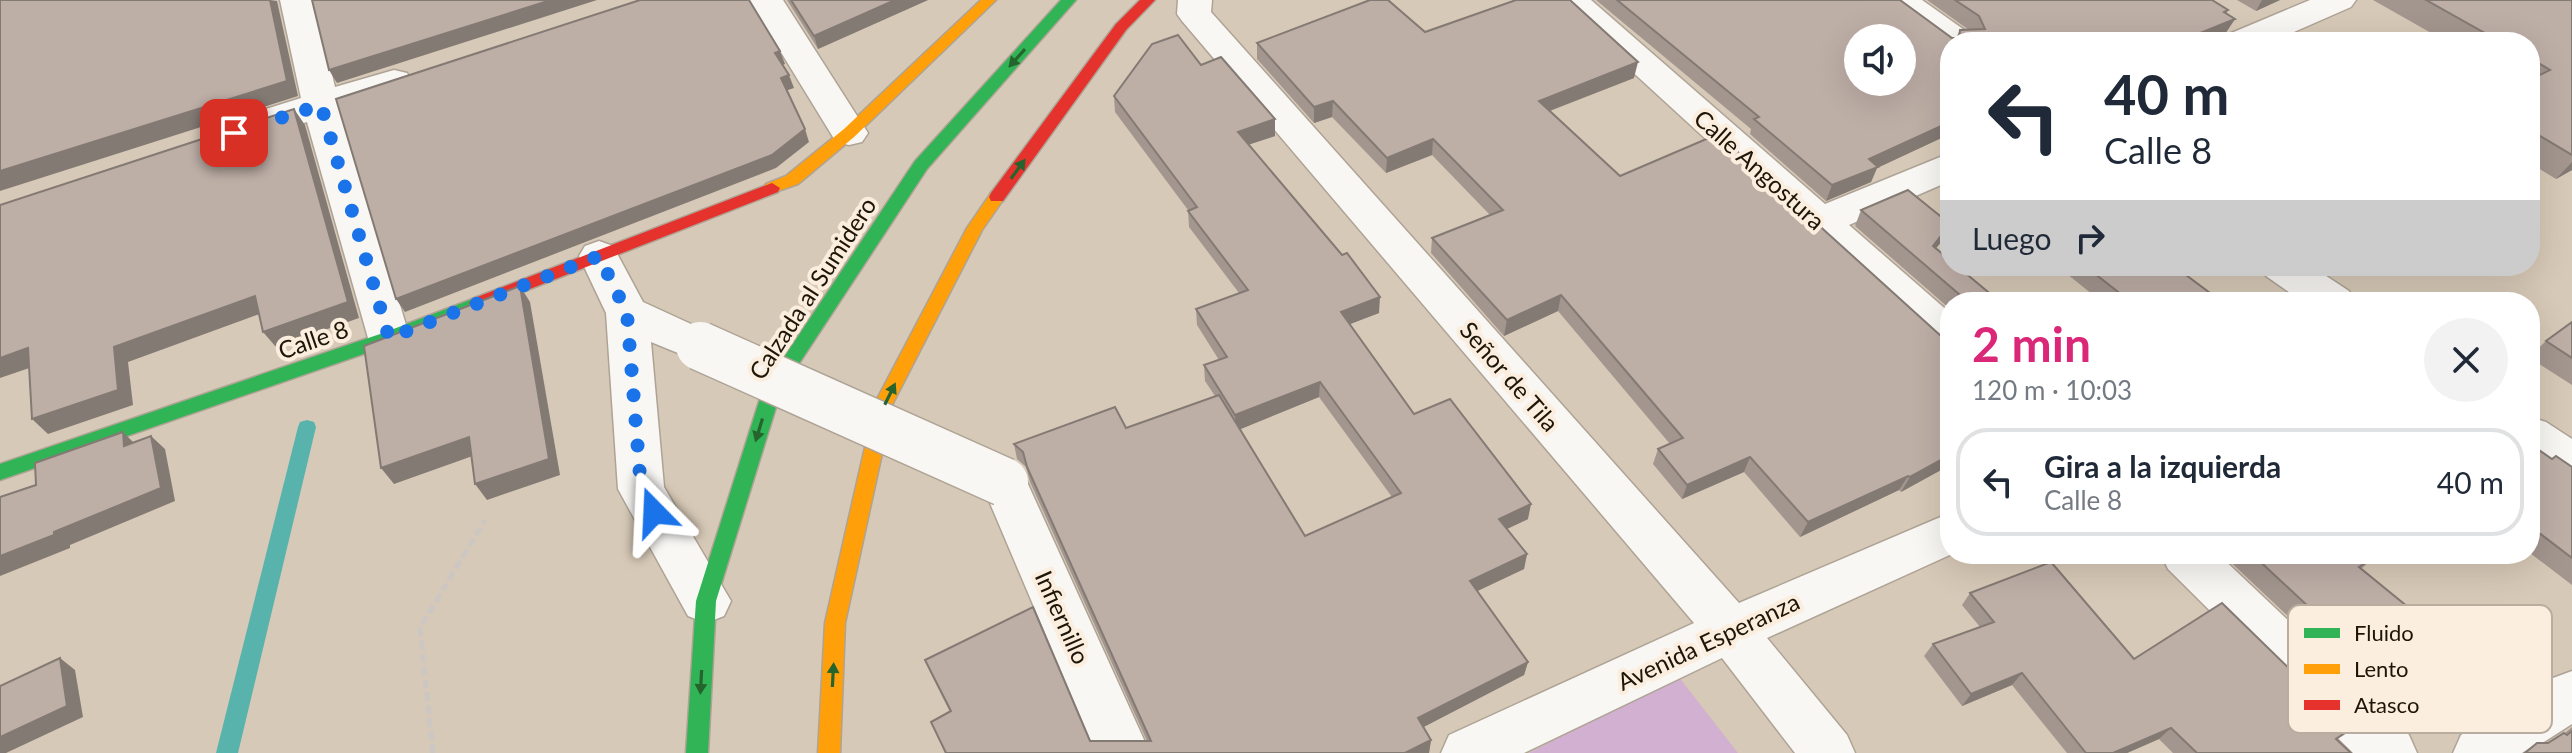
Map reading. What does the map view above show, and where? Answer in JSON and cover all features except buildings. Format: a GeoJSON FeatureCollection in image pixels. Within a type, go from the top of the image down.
{"type":"FeatureCollection","features":[{"type":"Feature","properties":{"kind":"main road","name":"Calle 8"},"geometry":{"type":"LineString","coordinates":[[0,472],[389,338],[792,180],[849,133],[989,0]]}},
{"type":"Feature","properties":{"kind":"main road","name":"Calzada al Sumidero"},"geometry":{"type":"LineString","coordinates":[[697,753],[706,601],[772,389],[921,165],[1069,0]]}},
{"type":"Feature","properties":{"kind":"main road"},"geometry":{"type":"LineString","coordinates":[[829,753],[835,623],[884,403],[975,228],[1121,27],[1148,0]]}},
{"type":"Feature","properties":{"kind":"street"},"geometry":{"type":"LineString","coordinates":[[297,0],[321,105],[389,338]]}},
{"type":"Feature","properties":{"kind":"street"},"geometry":{"type":"LineString","coordinates":[[766,0],[849,133]]}},
{"type":"Feature","properties":{"kind":"street","name":"Señor de Tila"},"geometry":{"type":"LineString","coordinates":[[1195,0],[1194,14],[1731,630],[1828,753]]}},
{"type":"Feature","properties":{"kind":"street","name":"Calle Angostura"},"geometry":{"type":"LineString","coordinates":[[1571,0],[1940,329]]}},
{"type":"Feature","properties":{"kind":"street"},"geometry":{"type":"LineString","coordinates":[[1900,0],[1944,32]]}},
{"type":"Feature","properties":{"kind":"street"},"geometry":{"type":"LineString","coordinates":[[2246,30],[2339,0]]}},
{"type":"Feature","properties":{"kind":"street"},"geometry":{"type":"LineString","coordinates":[[205,142],[423,71]]}},
{"type":"Feature","properties":{"kind":"street"},"geometry":{"type":"LineString","coordinates":[[1819,222],[1940,170]]}},
{"type":"Feature","properties":{"kind":"street"},"geometry":{"type":"LineString","coordinates":[[599,256],[627,313],[641,489],[706,601]]}},
{"type":"Feature","properties":{"kind":"street"},"geometry":{"type":"LineString","coordinates":[[2296,276],[2319,292]]}},
{"type":"Feature","properties":{"kind":"street","name":"Infiernillo"},"geometry":{"type":"LineString","coordinates":[[627,313],[1004,482],[1123,753]]}},
{"type":"Feature","properties":{"kind":"street"},"geometry":{"type":"LineString","coordinates":[[2540,442],[2572,463]]}},
{"type":"Feature","properties":{"kind":"street","name":"Avenida Esperanza"},"geometry":{"type":"LineString","coordinates":[[1468,753],[1731,630],[1940,537]]}},
{"type":"Feature","properties":{"kind":"street"},"geometry":{"type":"LineString","coordinates":[[2195,564],[2288,654]]}},
{"type":"Feature","properties":{"kind":"street"},"geometry":{"type":"LineString","coordinates":[[2552,708],[2572,695]]}},
{"type":"Feature","properties":{"kind":"street"},"geometry":{"type":"LineString","coordinates":[[2369,733],[2390,753]]}},
{"type":"Feature","properties":{"kind":"street"},"geometry":{"type":"LineString","coordinates":[[2480,753],[2512,733]]}},
{"type":"Feature","properties":{"kind":"path"},"geometry":{"type":"LineString","coordinates":[[433,753],[420,628],[485,520]]}},
{"type":"Feature","properties":{"kind":"shaded area"},"geometry":{"type":"Polygon","coordinates":[[[1678,676],[1738,753],[1529,753],[1678,676]]]}},
{"type":"Feature","properties":{"kind":"waterway"},"geometry":{"type":"LineString","coordinates":[[227,753],[307,427]]}},
{"type":"Feature","properties":{"kind":"traffic: fast"},"geometry":{"type":"LineString","coordinates":[[697,753],[706,601],[772,389],[921,165],[1069,0]]}},
{"type":"Feature","properties":{"kind":"traffic: fast"},"geometry":{"type":"LineString","coordinates":[[0,472],[389,338],[478,303]]}},
{"type":"Feature","properties":{"kind":"traffic: slow"},"geometry":{"type":"LineString","coordinates":[[772,188],[792,180],[849,133],[989,0]]}},
{"type":"Feature","properties":{"kind":"traffic: slow"},"geometry":{"type":"LineString","coordinates":[[829,753],[835,623],[884,403],[975,228],[997,197]]}},
{"type":"Feature","properties":{"kind":"traffic: jam"},"geometry":{"type":"LineString","coordinates":[[997,197],[1121,27],[1148,0]]}},
{"type":"Feature","properties":{"kind":"traffic: jam"},"geometry":{"type":"LineString","coordinates":[[478,303],[772,188]]}},
{"type":"Feature","properties":{"kind":"route"},"geometry":{"type":"LineString","coordinates":[[234,133],[321,105],[389,338],[599,256],[627,313],[641,489],[654,512]]}}]}
